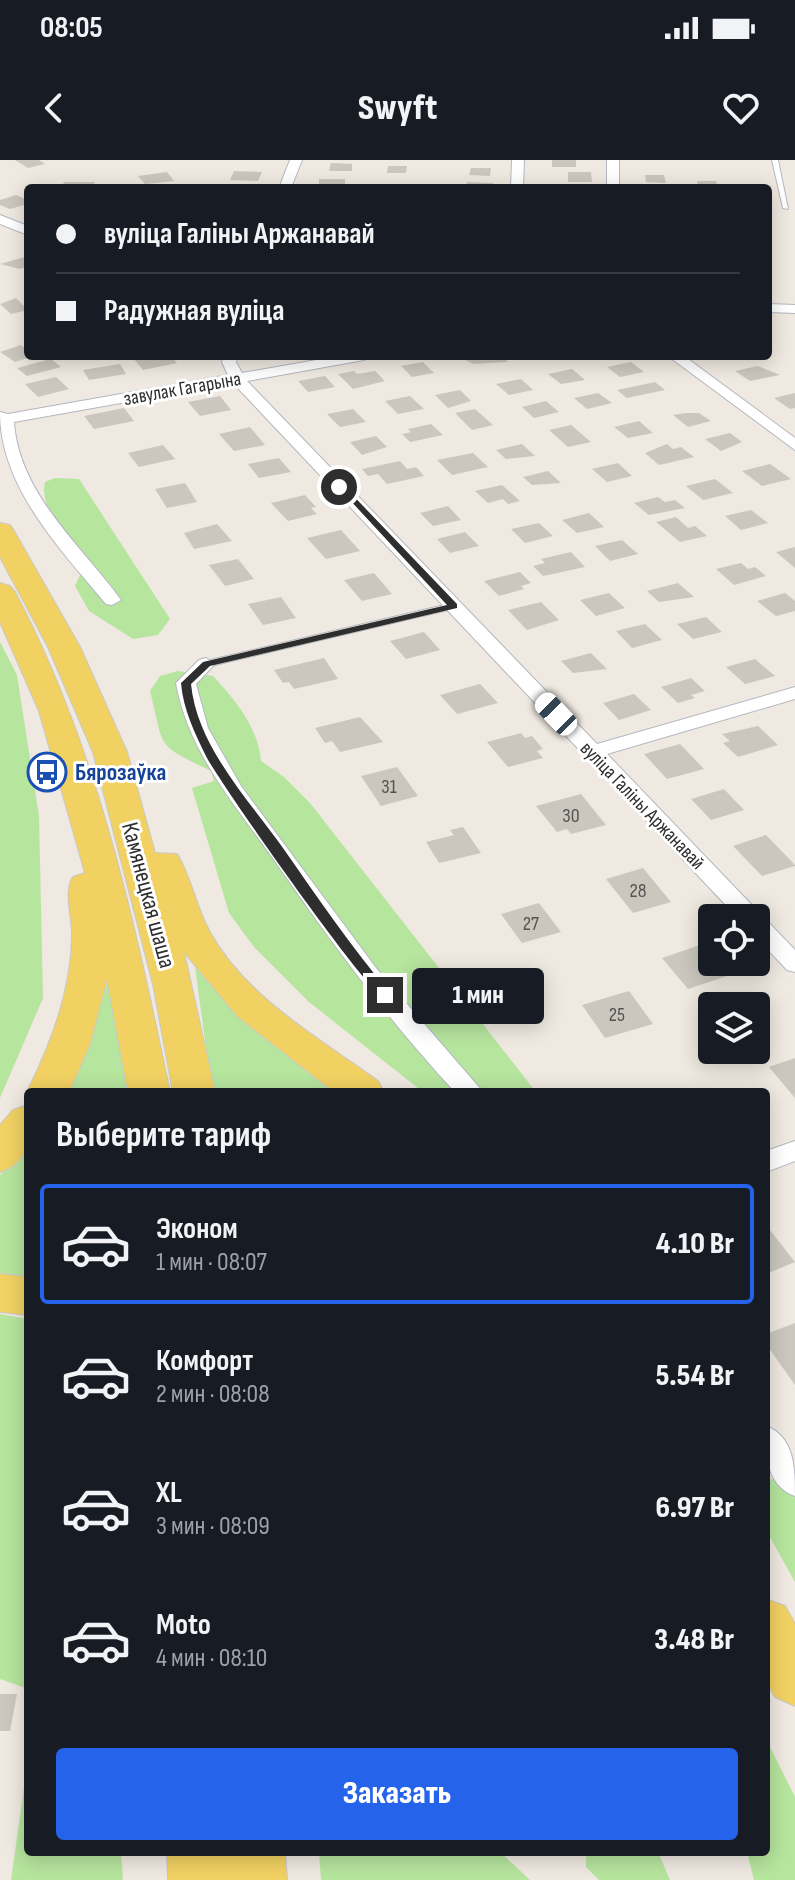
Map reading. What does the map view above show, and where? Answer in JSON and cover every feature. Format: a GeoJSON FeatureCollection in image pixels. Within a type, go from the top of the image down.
{"type":"FeatureCollection","features":[{"type":"Feature","properties":{"kind":"main road","name":"Камянецкая шаша"},"geometry":{"type":"LineString","coordinates":[[0,531],[64,647],[110,752],[173,984],[193,1088]]}},
{"type":"Feature","properties":{"kind":"main road","name":"Камянецкая шаша"},"geometry":{"type":"LineString","coordinates":[[0,592],[25,637],[87,811],[114,917],[148,1088]]}},
{"type":"Feature","properties":{"kind":"main road"},"geometry":{"type":"LineString","coordinates":[[110,752],[136,787],[186,922],[199,945],[254,1006],[358,1088]]}},
{"type":"Feature","properties":{"kind":"main road"},"geometry":{"type":"LineString","coordinates":[[50,1088],[71,1043],[87,979],[91,922],[81,849],[87,811]]}},
{"type":"Feature","properties":{"kind":"main road"},"geometry":{"type":"LineString","coordinates":[[0,1155],[24,1126]]}},
{"type":"Feature","properties":{"kind":"main road"},"geometry":{"type":"LineString","coordinates":[[0,1293],[24,1296]]}},
{"type":"Feature","properties":{"kind":"main road"},"geometry":{"type":"LineString","coordinates":[[770,1632],[795,1678]]}},
{"type":"Feature","properties":{"kind":"main road"},"geometry":{"type":"LineString","coordinates":[[197,1856],[198,1880]]}},
{"type":"Feature","properties":{"kind":"main road"},"geometry":{"type":"LineString","coordinates":[[255,1856],[257,1880]]}},
{"type":"Feature","properties":{"kind":"street"},"geometry":{"type":"LineString","coordinates":[[287,184],[296,160]]}},
{"type":"Feature","properties":{"kind":"street"},"geometry":{"type":"LineString","coordinates":[[517,184],[518,160]]}},
{"type":"Feature","properties":{"kind":"street"},"geometry":{"type":"LineString","coordinates":[[613,160],[613,184]]}},
{"type":"Feature","properties":{"kind":"street"},"geometry":{"type":"LineString","coordinates":[[0,219],[24,229]]}},
{"type":"Feature","properties":{"kind":"street"},"geometry":{"type":"LineString","coordinates":[[772,308],[795,309]]}},
{"type":"Feature","properties":{"kind":"street"},"geometry":{"type":"LineString","coordinates":[[230,360],[237,379]]}},
{"type":"Feature","properties":{"kind":"street","name":"завулак Гагарына"},"geometry":{"type":"LineString","coordinates":[[2,418],[342,360]]}},
{"type":"Feature","properties":{"kind":"street"},"geometry":{"type":"LineString","coordinates":[[680,360],[795,445]]}},
{"type":"Feature","properties":{"kind":"street","name":"вуліца Галіны Аржанавай"},"geometry":{"type":"LineString","coordinates":[[237,379],[738,904]]}},
{"type":"Feature","properties":{"kind":"street"},"geometry":{"type":"LineString","coordinates":[[2,418],[2,434],[37,511],[112,600]]}},
{"type":"Feature","properties":{"kind":"street"},"geometry":{"type":"LineString","coordinates":[[206,664],[186,683],[188,703],[213,759],[351,954],[435,1056],[466,1088]]}},
{"type":"Feature","properties":{"kind":"street"},"geometry":{"type":"LineString","coordinates":[[593,752],[795,693]]}},
{"type":"Feature","properties":{"kind":"street"},"geometry":{"type":"LineString","coordinates":[[770,938],[795,964]]}},
{"type":"Feature","properties":{"kind":"street"},"geometry":{"type":"LineString","coordinates":[[770,1160],[795,1151]]}},
{"type":"Feature","properties":{"kind":"street"},"geometry":{"type":"LineString","coordinates":[[770,1445],[795,1482]]}},
{"type":"Feature","properties":{"kind":"lane"},"geometry":{"type":"LineString","coordinates":[[775,160],[786,208]]}},
{"type":"Feature","properties":{"kind":"lane"},"geometry":{"type":"LineString","coordinates":[[206,664],[453,606]]}},
{"type":"Feature","properties":{"kind":"green space"},"geometry":{"type":"Polygon","coordinates":[[[55,478],[79,479],[170,619],[158,635],[133,639],[89,611],[75,586],[88,558],[58,523],[46,503],[45,482],[55,478]]]}},
{"type":"Feature","properties":{"kind":"green space"},"geometry":{"type":"Polygon","coordinates":[[[0,642],[17,675],[39,816],[43,998],[0,1098],[0,642]]]}},
{"type":"Feature","properties":{"kind":"green space"},"geometry":{"type":"Polygon","coordinates":[[[178,671],[213,676],[251,726],[261,761],[284,777],[310,803],[533,1088],[418,1088],[309,1002],[254,947],[229,913],[192,788],[214,781],[211,771],[171,749],[161,735],[150,691],[160,676],[178,671]]]}},
{"type":"Feature","properties":{"kind":"green space"},"geometry":{"type":"Polygon","coordinates":[[[195,967],[212,987],[332,1088],[211,1088],[195,967]]]}},
{"type":"Feature","properties":{"kind":"green space"},"geometry":{"type":"Polygon","coordinates":[[[110,975],[128,1088],[66,1088],[87,1047],[110,975]]]}},
{"type":"Feature","properties":{"kind":"green space"},"geometry":{"type":"Polygon","coordinates":[[[24,1148],[24,1281],[0,1280],[0,1175],[24,1148]]]}},
{"type":"Feature","properties":{"kind":"green space"},"geometry":{"type":"Polygon","coordinates":[[[0,1314],[24,1318],[24,1688],[0,1679],[0,1314]]]}},
{"type":"Feature","properties":{"kind":"green space"},"geometry":{"type":"Polygon","coordinates":[[[770,1479],[783,1482],[795,1494],[795,1582],[770,1537],[770,1479]]]}},
{"type":"Feature","properties":{"kind":"green space"},"geometry":{"type":"Polygon","coordinates":[[[770,1747],[795,1797],[795,1880],[754,1880],[748,1856],[770,1856],[770,1747]]]}},
{"type":"Feature","properties":{"kind":"green space"},"geometry":{"type":"Polygon","coordinates":[[[24,1787],[24,1856],[121,1856],[123,1880],[11,1880],[24,1787]]]}},
{"type":"Feature","properties":{"kind":"green space"},"geometry":{"type":"Polygon","coordinates":[[[319,1856],[504,1856],[530,1880],[321,1880],[319,1856]]]}},
{"type":"Feature","properties":{"kind":"green space"},"geometry":{"type":"Polygon","coordinates":[[[586,1856],[660,1856],[670,1880],[599,1880],[586,1867],[586,1856]]]}},
{"type":"Feature","properties":{"kind":"building"},"geometry":{"type":"Polygon","coordinates":[[[15,160],[39,160],[45,164],[28,168],[15,160]]]}},
{"type":"Feature","properties":{"kind":"building"},"geometry":{"type":"Polygon","coordinates":[[[552,160],[576,160],[576,167],[552,167],[552,160]]]}},
{"type":"Feature","properties":{"kind":"building"},"geometry":{"type":"Polygon","coordinates":[[[331,163],[352,164],[352,171],[329,171],[331,163]]]}},
{"type":"Feature","properties":{"kind":"building"},"geometry":{"type":"Polygon","coordinates":[[[388,166],[407,166],[406,173],[387,173],[388,166]]]}},
{"type":"Feature","properties":{"kind":"building"},"geometry":{"type":"Polygon","coordinates":[[[471,168],[491,168],[490,176],[469,175],[471,168]]]}},
{"type":"Feature","properties":{"kind":"building"},"geometry":{"type":"Polygon","coordinates":[[[234,171],[262,172],[258,181],[230,180],[234,171]]]}},
{"type":"Feature","properties":{"kind":"building"},"geometry":{"type":"Polygon","coordinates":[[[167,172],[174,181],[145,184],[138,176],[167,172]]]}},
{"type":"Feature","properties":{"kind":"building"},"geometry":{"type":"Polygon","coordinates":[[[568,172],[591,172],[592,182],[568,182],[568,172]]]}},
{"type":"Feature","properties":{"kind":"building"},"geometry":{"type":"Polygon","coordinates":[[[645,175],[664,175],[666,183],[646,182],[645,175]]]}},
{"type":"Feature","properties":{"kind":"building"},"geometry":{"type":"Polygon","coordinates":[[[319,179],[345,179],[345,184],[319,184],[319,179]]]}},
{"type":"Feature","properties":{"kind":"building"},"geometry":{"type":"Polygon","coordinates":[[[697,181],[716,181],[717,184],[697,184],[697,181]]]}},
{"type":"Feature","properties":{"kind":"building"},"geometry":{"type":"Polygon","coordinates":[[[64,182],[95,182],[94,184],[64,182]]]}},
{"type":"Feature","properties":{"kind":"building"},"geometry":{"type":"Polygon","coordinates":[[[16,195],[24,198],[24,205],[10,209],[0,205],[0,200],[16,195]]]}},
{"type":"Feature","properties":{"kind":"building"},"geometry":{"type":"Polygon","coordinates":[[[24,257],[24,268],[20,269],[0,264],[24,257]]]}},
{"type":"Feature","properties":{"kind":"building"},"geometry":{"type":"Polygon","coordinates":[[[16,298],[24,306],[24,311],[11,314],[0,304],[16,298]]]}},
{"type":"Feature","properties":{"kind":"building"},"geometry":{"type":"Polygon","coordinates":[[[21,345],[24,347],[24,359],[15,362],[0,352],[21,345]]]}},
{"type":"Feature","properties":{"kind":"building"},"geometry":{"type":"Polygon","coordinates":[[[47,360],[61,367],[27,376],[17,368],[47,360]]]}},
{"type":"Feature","properties":{"kind":"building"},"geometry":{"type":"Polygon","coordinates":[[[135,360],[174,360],[177,363],[143,370],[135,360]]]}},
{"type":"Feature","properties":{"kind":"building"},"geometry":{"type":"Polygon","coordinates":[[[466,360],[508,362],[473,364],[466,360]]]}},
{"type":"Feature","properties":{"kind":"building"},"geometry":{"type":"Polygon","coordinates":[[[423,362],[434,373],[412,377],[401,366],[423,362]]]}},
{"type":"Feature","properties":{"kind":"building"},"geometry":{"type":"Polygon","coordinates":[[[631,362],[644,372],[620,377],[607,367],[631,362]]]}},
{"type":"Feature","properties":{"kind":"building"},"geometry":{"type":"Polygon","coordinates":[[[120,364],[126,374],[89,380],[83,370],[120,364]]]}},
{"type":"Feature","properties":{"kind":"building"},"geometry":{"type":"Polygon","coordinates":[[[758,366],[780,375],[750,381],[735,371],[758,366]]]}},
{"type":"Feature","properties":{"kind":"building"},"geometry":{"type":"Polygon","coordinates":[[[572,369],[585,380],[561,384],[548,374],[572,369]]]}},
{"type":"Feature","properties":{"kind":"building"},"geometry":{"type":"Polygon","coordinates":[[[354,371],[357,374],[375,371],[385,381],[353,389],[338,374],[354,371]]]}},
{"type":"Feature","properties":{"kind":"building"},"geometry":{"type":"Polygon","coordinates":[[[325,376],[335,387],[308,392],[298,381],[325,376]]]}},
{"type":"Feature","properties":{"kind":"building"},"geometry":{"type":"Polygon","coordinates":[[[56,377],[69,389],[38,397],[25,384],[56,377]]]}},
{"type":"Feature","properties":{"kind":"building"},"geometry":{"type":"Polygon","coordinates":[[[521,379],[533,390],[509,395],[496,384],[521,379]]]}},
{"type":"Feature","properties":{"kind":"building"},"geometry":{"type":"Polygon","coordinates":[[[655,382],[665,390],[627,398],[617,390],[655,382]]]}},
{"type":"Feature","properties":{"kind":"building"},"geometry":{"type":"Polygon","coordinates":[[[460,390],[471,401],[448,408],[435,395],[460,390]]]}},
{"type":"Feature","properties":{"kind":"building"},"geometry":{"type":"Polygon","coordinates":[[[598,393],[612,403],[587,409],[574,398],[598,393]]]}},
{"type":"Feature","properties":{"kind":"building"},"geometry":{"type":"Polygon","coordinates":[[[795,393],[795,408],[790,409],[774,398],[795,393]]]}},
{"type":"Feature","properties":{"kind":"building"},"geometry":{"type":"Polygon","coordinates":[[[220,396],[231,410],[200,416],[188,402],[220,396]]]}},
{"type":"Feature","properties":{"kind":"building"},"geometry":{"type":"Polygon","coordinates":[[[410,396],[424,409],[398,414],[385,401],[410,396]]]}},
{"type":"Feature","properties":{"kind":"building"},"geometry":{"type":"Polygon","coordinates":[[[546,401],[559,412],[534,418],[522,407],[546,401]]]}},
{"type":"Feature","properties":{"kind":"building"},"geometry":{"type":"Polygon","coordinates":[[[124,408],[134,421],[94,429],[84,416],[124,408]]]}},
{"type":"Feature","properties":{"kind":"building"},"geometry":{"type":"Polygon","coordinates":[[[353,409],[366,422],[340,427],[327,414],[353,409]]]}},
{"type":"Feature","properties":{"kind":"building"},"geometry":{"type":"Polygon","coordinates":[[[475,409],[493,425],[472,430],[455,413],[475,409]]]}},
{"type":"Feature","properties":{"kind":"building"},"geometry":{"type":"Polygon","coordinates":[[[699,413],[711,421],[688,427],[673,415],[699,413]]]}},
{"type":"Feature","properties":{"kind":"building"},"geometry":{"type":"Polygon","coordinates":[[[639,421],[653,433],[628,438],[614,427],[639,421]]]}},
{"type":"Feature","properties":{"kind":"building"},"geometry":{"type":"Polygon","coordinates":[[[431,424],[443,435],[410,442],[402,434],[411,432],[408,429],[431,424]]]}},
{"type":"Feature","properties":{"kind":"building"},"geometry":{"type":"Polygon","coordinates":[[[571,425],[591,442],[568,447],[549,430],[571,425]]]}},
{"type":"Feature","properties":{"kind":"building"},"geometry":{"type":"Polygon","coordinates":[[[250,427],[265,445],[234,451],[219,434],[250,427]]]}},
{"type":"Feature","properties":{"kind":"building"},"geometry":{"type":"Polygon","coordinates":[[[730,433],[742,442],[721,451],[705,439],[730,433]]]}},
{"type":"Feature","properties":{"kind":"building"},"geometry":{"type":"Polygon","coordinates":[[[376,436],[387,447],[362,455],[350,442],[376,436]]]}},
{"type":"Feature","properties":{"kind":"building"},"geometry":{"type":"Polygon","coordinates":[[[522,444],[535,456],[506,459],[496,450],[522,444]]]}},
{"type":"Feature","properties":{"kind":"building"},"geometry":{"type":"Polygon","coordinates":[[[667,444],[673,449],[681,447],[694,457],[659,465],[645,453],[667,444]]]}},
{"type":"Feature","properties":{"kind":"building"},"geometry":{"type":"Polygon","coordinates":[[[163,445],[175,459],[139,467],[128,453],[163,445]]]}},
{"type":"Feature","properties":{"kind":"building"},"geometry":{"type":"Polygon","coordinates":[[[473,453],[488,467],[452,475],[437,460],[473,453]]]}},
{"type":"Feature","properties":{"kind":"building"},"geometry":{"type":"Polygon","coordinates":[[[279,458],[291,472],[259,478],[248,464],[279,458]]]}},
{"type":"Feature","properties":{"kind":"building"},"geometry":{"type":"Polygon","coordinates":[[[400,461],[407,469],[416,467],[424,476],[387,484],[378,474],[368,476],[362,469],[400,461]]]}},
{"type":"Feature","properties":{"kind":"building"},"geometry":{"type":"Polygon","coordinates":[[[618,463],[632,476],[607,482],[592,469],[618,463]]]}},
{"type":"Feature","properties":{"kind":"building"},"geometry":{"type":"Polygon","coordinates":[[[770,464],[791,479],[762,486],[742,471],[770,464]]]}},
{"type":"Feature","properties":{"kind":"building"},"geometry":{"type":"Polygon","coordinates":[[[548,471],[561,483],[532,485],[523,477],[548,471]]]}},
{"type":"Feature","properties":{"kind":"building"},"geometry":{"type":"Polygon","coordinates":[[[715,479],[733,493],[703,500],[686,486],[715,479]]]}},
{"type":"Feature","properties":{"kind":"building"},"geometry":{"type":"Polygon","coordinates":[[[185,483],[197,502],[167,508],[155,489],[185,483]]]}},
{"type":"Feature","properties":{"kind":"building"},"geometry":{"type":"Polygon","coordinates":[[[502,485],[520,501],[508,504],[503,499],[488,503],[475,491],[502,485]]]}},
{"type":"Feature","properties":{"kind":"building"},"geometry":{"type":"Polygon","coordinates":[[[305,495],[316,507],[311,508],[317,514],[288,521],[271,503],[305,495]]]}},
{"type":"Feature","properties":{"kind":"building"},"geometry":{"type":"Polygon","coordinates":[[[658,497],[665,502],[675,500],[685,508],[649,515],[634,503],[658,497]]]}},
{"type":"Feature","properties":{"kind":"building"},"geometry":{"type":"Polygon","coordinates":[[[448,506],[461,520],[433,526],[420,513],[448,506]]]}},
{"type":"Feature","properties":{"kind":"building"},"geometry":{"type":"Polygon","coordinates":[[[751,510],[768,523],[741,530],[725,516],[751,510]]]}},
{"type":"Feature","properties":{"kind":"building"},"geometry":{"type":"Polygon","coordinates":[[[589,513],[604,527],[577,533],[562,520],[589,513]]]}},
{"type":"Feature","properties":{"kind":"building"},"geometry":{"type":"Polygon","coordinates":[[[676,517],[688,528],[695,526],[707,536],[680,542],[656,522],[676,517]]]}},
{"type":"Feature","properties":{"kind":"building"},"geometry":{"type":"Polygon","coordinates":[[[539,523],[553,536],[525,543],[511,529],[539,523]]]}},
{"type":"Feature","properties":{"kind":"building"},"geometry":{"type":"Polygon","coordinates":[[[217,524],[232,541],[194,549],[184,533],[217,524]]]}},
{"type":"Feature","properties":{"kind":"building"},"geometry":{"type":"Polygon","coordinates":[[[341,530],[360,551],[326,559],[307,538],[341,530]]]}},
{"type":"Feature","properties":{"kind":"building"},"geometry":{"type":"Polygon","coordinates":[[[465,532],[479,546],[450,553],[437,539],[465,532]]]}},
{"type":"Feature","properties":{"kind":"building"},"geometry":{"type":"Polygon","coordinates":[[[622,540],[638,554],[610,561],[595,546],[622,540]]]}},
{"type":"Feature","properties":{"kind":"building"},"geometry":{"type":"Polygon","coordinates":[[[795,547],[795,568],[776,552],[795,547]]]}},
{"type":"Feature","properties":{"kind":"building"},"geometry":{"type":"Polygon","coordinates":[[[571,552],[585,567],[543,576],[533,566],[545,563],[541,559],[571,552]]]}},
{"type":"Feature","properties":{"kind":"building"},"geometry":{"type":"Polygon","coordinates":[[[238,559],[254,579],[225,586],[209,565],[238,559]]]}},
{"type":"Feature","properties":{"kind":"building"},"geometry":{"type":"Polygon","coordinates":[[[741,563],[748,569],[755,567],[766,576],[734,585],[716,569],[741,563]]]}},
{"type":"Feature","properties":{"kind":"building"},"geometry":{"type":"Polygon","coordinates":[[[520,572],[531,583],[521,586],[524,589],[499,596],[484,581],[520,572]]]}},
{"type":"Feature","properties":{"kind":"building"},"geometry":{"type":"Polygon","coordinates":[[[374,573],[392,594],[362,601],[344,580],[374,573]]]}},
{"type":"Feature","properties":{"kind":"building"},"geometry":{"type":"Polygon","coordinates":[[[678,583],[694,597],[659,602],[647,591],[678,583]]]}},
{"type":"Feature","properties":{"kind":"building"},"geometry":{"type":"Polygon","coordinates":[[[609,593],[625,608],[596,616],[580,600],[609,593]]]}},
{"type":"Feature","properties":{"kind":"building"},"geometry":{"type":"Polygon","coordinates":[[[785,593],[795,601],[795,611],[776,616],[757,601],[785,593]]]}},
{"type":"Feature","properties":{"kind":"building"},"geometry":{"type":"Polygon","coordinates":[[[281,597],[296,618],[263,625],[248,604],[281,597]]]}},
{"type":"Feature","properties":{"kind":"building"},"geometry":{"type":"Polygon","coordinates":[[[541,602],[559,620],[527,630],[508,610],[541,602]]]}},
{"type":"Feature","properties":{"kind":"building"},"geometry":{"type":"Polygon","coordinates":[[[706,617],[722,632],[693,639],[677,624],[706,617]]]}},
{"type":"Feature","properties":{"kind":"building"},"geometry":{"type":"Polygon","coordinates":[[[645,624],[662,640],[632,648],[616,631],[645,624]]]}},
{"type":"Feature","properties":{"kind":"building"},"geometry":{"type":"Polygon","coordinates":[[[424,632],[440,650],[406,659],[390,641],[424,632]]]}},
{"type":"Feature","properties":{"kind":"building"},"geometry":{"type":"Polygon","coordinates":[[[591,653],[607,669],[573,673],[561,661],[591,653]]]}},
{"type":"Feature","properties":{"kind":"building"},"geometry":{"type":"Polygon","coordinates":[[[324,658],[338,679],[294,689],[289,682],[283,683],[274,670],[324,658]]]}},
{"type":"Feature","properties":{"kind":"building"},"geometry":{"type":"Polygon","coordinates":[[[755,659],[775,676],[745,684],[726,667],[755,659]]]}},
{"type":"Feature","properties":{"kind":"building"},"geometry":{"type":"Polygon","coordinates":[[[691,678],[705,691],[691,695],[695,698],[678,703],[661,687],[691,678]]]}},
{"type":"Feature","properties":{"kind":"building"},"geometry":{"type":"Polygon","coordinates":[[[480,684],[498,703],[457,714],[440,695],[480,684]]]}},
{"type":"Feature","properties":{"kind":"building"},"geometry":{"type":"Polygon","coordinates":[[[634,694],[651,710],[619,720],[603,703],[634,694]]]}},
{"type":"Feature","properties":{"kind":"building"},"geometry":{"type":"Polygon","coordinates":[[[360,717],[383,742],[340,752],[332,741],[325,743],[315,728],[360,717]]]}},
{"type":"Feature","properties":{"kind":"building"},"geometry":{"type":"Polygon","coordinates":[[[758,726],[778,745],[738,757],[723,743],[730,741],[722,734],[758,726]]]}},
{"type":"Feature","properties":{"kind":"building"},"geometry":{"type":"Polygon","coordinates":[[[521,733],[525,738],[532,736],[543,749],[537,751],[543,758],[508,767],[487,742],[521,733]]]}},
{"type":"Feature","properties":{"kind":"building"},"geometry":{"type":"Polygon","coordinates":[[[680,744],[704,769],[667,779],[644,754],[680,744]]]}},
{"type":"Feature","properties":{"kind":"building"},"geometry":{"type":"Polygon","coordinates":[[[397,767],[418,796],[381,806],[361,776],[397,767]]]}},
{"type":"Feature","properties":{"kind":"building"},"geometry":{"type":"Polygon","coordinates":[[[724,789],[744,810],[711,820],[691,799],[724,789]]]}},
{"type":"Feature","properties":{"kind":"building"},"geometry":{"type":"Polygon","coordinates":[[[581,794],[606,825],[571,834],[567,829],[557,832],[536,806],[581,794]]]}},
{"type":"Feature","properties":{"kind":"building"},"geometry":{"type":"Polygon","coordinates":[[[463,827],[481,853],[439,863],[426,842],[454,835],[450,830],[463,827]]]}},
{"type":"Feature","properties":{"kind":"building"},"geometry":{"type":"Polygon","coordinates":[[[766,835],[795,866],[762,876],[733,846],[766,835]]]}},
{"type":"Feature","properties":{"kind":"building"},"geometry":{"type":"Polygon","coordinates":[[[643,868],[671,902],[633,913],[606,879],[643,868]]]}},
{"type":"Feature","properties":{"kind":"building"},"geometry":{"type":"Polygon","coordinates":[[[539,903],[561,932],[522,943],[501,914],[539,903]]]}},
{"type":"Feature","properties":{"kind":"building"},"geometry":{"type":"Polygon","coordinates":[[[698,946],[698,976],[727,976],[688,989],[662,958],[698,946]]]}},
{"type":"Feature","properties":{"kind":"building"},"geometry":{"type":"Polygon","coordinates":[[[629,991],[653,1024],[605,1038],[582,1005],[629,991]]]}},
{"type":"Feature","properties":{"kind":"building"},"geometry":{"type":"Polygon","coordinates":[[[795,1058],[795,1098],[769,1067],[795,1058]]]}},
{"type":"Feature","properties":{"kind":"building"},"geometry":{"type":"Polygon","coordinates":[[[770,1230],[795,1262],[770,1272],[770,1230]]]}},
{"type":"Feature","properties":{"kind":"building"},"geometry":{"type":"Polygon","coordinates":[[[795,1323],[795,1385],[770,1350],[770,1332],[795,1323]]]}},
{"type":"Feature","properties":{"kind":"building"},"geometry":{"type":"Polygon","coordinates":[[[0,1694],[17,1694],[10,1731],[0,1731],[0,1694]]]}},
{"type":"Feature","properties":{"kind":"place","name":"Бярозаўка"},"geometry":{"type":"Point","coordinates":[47,772]}},
{"type":"Feature","properties":{"kind":"route"},"geometry":{"type":"LineString","coordinates":[[339,487],[453,606],[206,664],[186,683],[188,703],[213,759],[351,954],[385,995]]}}]}
